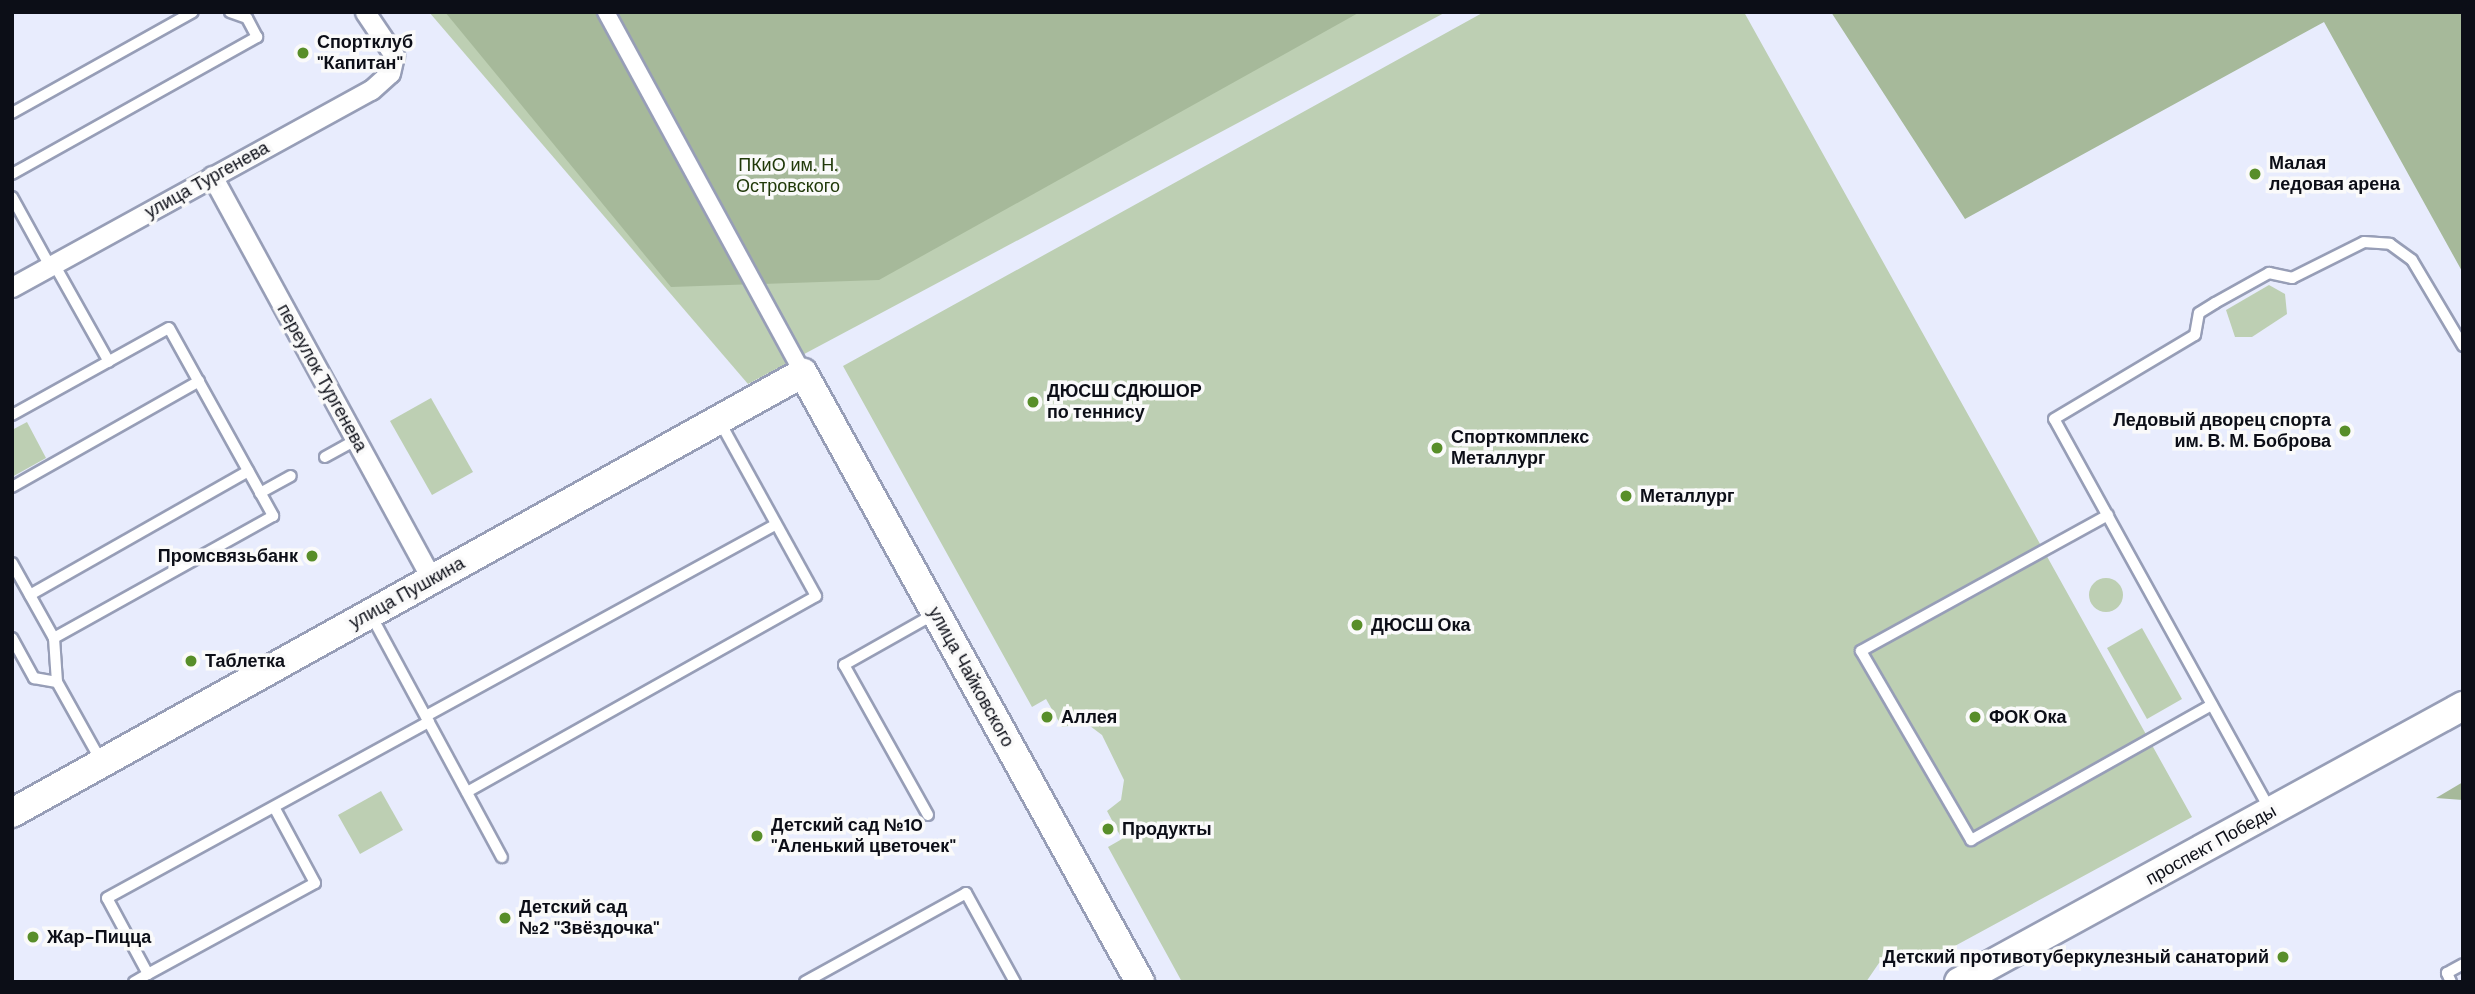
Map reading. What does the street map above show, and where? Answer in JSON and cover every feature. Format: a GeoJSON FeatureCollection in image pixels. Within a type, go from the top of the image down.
{"type":"FeatureCollection","features":[{"type":"Feature","properties":{"kind":"main road","name":"улица Пушкина"},"geometry":{"type":"LineString","coordinates":[[12,813],[803,373]]}},
{"type":"Feature","properties":{"kind":"main road","name":"улица Чайковского"},"geometry":{"type":"LineString","coordinates":[[803,373],[1132,979]]}},
{"type":"Feature","properties":{"kind":"main road","name":"проспект Победы"},"geometry":{"type":"LineString","coordinates":[[1959,982],[2463,706]]}},
{"type":"Feature","properties":{"kind":"street","name":"улица Тургенева"},"geometry":{"type":"LineString","coordinates":[[12,287],[371,90],[394,64],[392,45],[365,12]]}},
{"type":"Feature","properties":{"kind":"street"},"geometry":{"type":"LineString","coordinates":[[606,12],[803,373]]}},
{"type":"Feature","properties":{"kind":"street","name":"переулок Тургенева"},"geometry":{"type":"LineString","coordinates":[[212,177],[432,579]]}},
{"type":"Feature","properties":{"kind":"lane"},"geometry":{"type":"LineString","coordinates":[[12,113],[193,12]]}},
{"type":"Feature","properties":{"kind":"lane"},"geometry":{"type":"LineString","coordinates":[[12,174],[257,37],[247,18],[230,12]]}},
{"type":"Feature","properties":{"kind":"lane"},"geometry":{"type":"LineString","coordinates":[[12,197],[108,362]]}},
{"type":"Feature","properties":{"kind":"lane"},"geometry":{"type":"LineString","coordinates":[[2272,812],[2054,419],[2195,335],[2199,313],[2269,273],[2292,278],[2364,242],[2390,244],[2412,260],[2463,346]]}},
{"type":"Feature","properties":{"kind":"lane"},"geometry":{"type":"LineString","coordinates":[[12,415],[169,328],[272,516],[54,638]]}},
{"type":"Feature","properties":{"kind":"lane"},"geometry":{"type":"LineString","coordinates":[[12,486],[199,382]]}},
{"type":"Feature","properties":{"kind":"lane"},"geometry":{"type":"LineString","coordinates":[[467,792],[816,596],[719,419]]}},
{"type":"Feature","properties":{"kind":"lane"},"geometry":{"type":"LineString","coordinates":[[325,457],[356,440]]}},
{"type":"Feature","properties":{"kind":"lane"},"geometry":{"type":"LineString","coordinates":[[30,595],[248,471]]}},
{"type":"Feature","properties":{"kind":"lane"},"geometry":{"type":"LineString","coordinates":[[260,493],[291,476]]}},
{"type":"Feature","properties":{"kind":"lane"},"geometry":{"type":"LineString","coordinates":[[2108,515],[1861,651],[1971,840],[2212,705]]}},
{"type":"Feature","properties":{"kind":"lane"},"geometry":{"type":"LineString","coordinates":[[148,974],[107,898],[776,524]]}},
{"type":"Feature","properties":{"kind":"lane"},"geometry":{"type":"LineString","coordinates":[[12,563],[54,638],[57,682],[102,763]]}},
{"type":"Feature","properties":{"kind":"lane"},"geometry":{"type":"LineString","coordinates":[[370,614],[502,857]]}},
{"type":"Feature","properties":{"kind":"lane"},"geometry":{"type":"LineString","coordinates":[[928,815],[844,665],[936,614]]}},
{"type":"Feature","properties":{"kind":"lane"},"geometry":{"type":"LineString","coordinates":[[12,638],[34,678],[57,682]]}},
{"type":"Feature","properties":{"kind":"lane"},"geometry":{"type":"LineString","coordinates":[[134,982],[315,883],[274,807]]}},
{"type":"Feature","properties":{"kind":"lane"},"geometry":{"type":"LineString","coordinates":[[805,982],[966,893],[1016,982]]}},
{"type":"Feature","properties":{"kind":"lane"},"geometry":{"type":"LineString","coordinates":[[2451,982],[2447,973],[2463,964]]}},
{"type":"Feature","properties":{"kind":"green space","name":"ПКиО им. Н. Островского"},"geometry":{"type":"Polygon","coordinates":[[[429,12],[1446,12],[748,384],[429,12]]]}},
{"type":"Feature","properties":{"kind":"green space","name":"ПКиО им. Н. Островского"},"geometry":{"type":"Polygon","coordinates":[[[445,12],[1360,12],[879,280],[671,287],[445,12]]]}},
{"type":"Feature","properties":{"kind":"green space","name":"Спорткомплекс Металлург"},"geometry":{"type":"Polygon","coordinates":[[[1484,12],[1744,12],[2192,817],[1918,966],[1914,958],[1879,963],[1866,982],[1182,982],[1108,847],[1122,839],[1107,811],[1121,800],[1124,780],[1102,735],[1086,723],[1062,727],[1046,699],[1032,707],[843,366],[1484,12]]]}},
{"type":"Feature","properties":{"kind":"green space"},"geometry":{"type":"Polygon","coordinates":[[[1831,12],[2463,12],[2463,273],[2324,22],[1965,219],[1831,12]]]}},
{"type":"Feature","properties":{"kind":"green space"},"geometry":{"type":"Polygon","coordinates":[[[2269,285],[2285,294],[2287,314],[2252,337],[2235,337],[2226,310],[2269,285]]]}},
{"type":"Feature","properties":{"kind":"green space"},"geometry":{"type":"Polygon","coordinates":[[[431,398],[473,472],[432,495],[390,421],[431,398]]]}},
{"type":"Feature","properties":{"kind":"green space"},"geometry":{"type":"Polygon","coordinates":[[[27,422],[46,458],[12,477],[12,430],[27,422]]]}},
{"type":"Feature","properties":{"kind":"green space"},"geometry":{"type":"Polygon","coordinates":[[[2106,578],[2118,583],[2123,595],[2118,607],[2106,612],[2094,607],[2089,595],[2094,583],[2106,578]]]}},
{"type":"Feature","properties":{"kind":"green space"},"geometry":{"type":"Polygon","coordinates":[[[2142,628],[2182,699],[2147,719],[2107,648],[2142,628]]]}},
{"type":"Feature","properties":{"kind":"green space"},"geometry":{"type":"Polygon","coordinates":[[[2463,782],[2463,800],[2436,798],[2463,782]]]}},
{"type":"Feature","properties":{"kind":"green space"},"geometry":{"type":"Polygon","coordinates":[[[381,791],[403,830],[360,854],[338,815],[381,791]]]}},
{"type":"Feature","properties":{"kind":"place","name":"Спортклуб \"Капитан\""},"geometry":{"type":"Point","coordinates":[303,53]}},
{"type":"Feature","properties":{"kind":"place","name":"Малая ледовая арена"},"geometry":{"type":"Point","coordinates":[2255,174]}},
{"type":"Feature","properties":{"kind":"place","name":"ДЮСШ СДЮШОР по теннису"},"geometry":{"type":"Point","coordinates":[1033,402]}},
{"type":"Feature","properties":{"kind":"place","name":"Ледовый дворец спорта им. В. М. Боброва"},"geometry":{"type":"Point","coordinates":[2345,431]}},
{"type":"Feature","properties":{"kind":"place","name":"Спорткомплекс Металлург"},"geometry":{"type":"Point","coordinates":[1437,448]}},
{"type":"Feature","properties":{"kind":"place","name":"Металлург"},"geometry":{"type":"Point","coordinates":[1626,496]}},
{"type":"Feature","properties":{"kind":"place","name":"Промсвязьбанк"},"geometry":{"type":"Point","coordinates":[312,556]}},
{"type":"Feature","properties":{"kind":"place","name":"ДЮСШ Ока"},"geometry":{"type":"Point","coordinates":[1357,625]}},
{"type":"Feature","properties":{"kind":"place","name":"Таблетка"},"geometry":{"type":"Point","coordinates":[191,661]}},
{"type":"Feature","properties":{"kind":"place","name":"Аллея"},"geometry":{"type":"Point","coordinates":[1047,717]}},
{"type":"Feature","properties":{"kind":"place","name":"ФОК Ока"},"geometry":{"type":"Point","coordinates":[1975,717]}},
{"type":"Feature","properties":{"kind":"place","name":"Продукты"},"geometry":{"type":"Point","coordinates":[1108,829]}},
{"type":"Feature","properties":{"kind":"place","name":"Детский сад №10 \"Аленький цветочек\""},"geometry":{"type":"Point","coordinates":[757,836]}},
{"type":"Feature","properties":{"kind":"place","name":"Детский сад №2 \"Звёздочка\""},"geometry":{"type":"Point","coordinates":[505,918]}},
{"type":"Feature","properties":{"kind":"place","name":"Жар-Пицца"},"geometry":{"type":"Point","coordinates":[33,937]}},
{"type":"Feature","properties":{"kind":"place","name":"Детский противотуберкулезный санаторий"},"geometry":{"type":"Point","coordinates":[2283,957]}}]}
